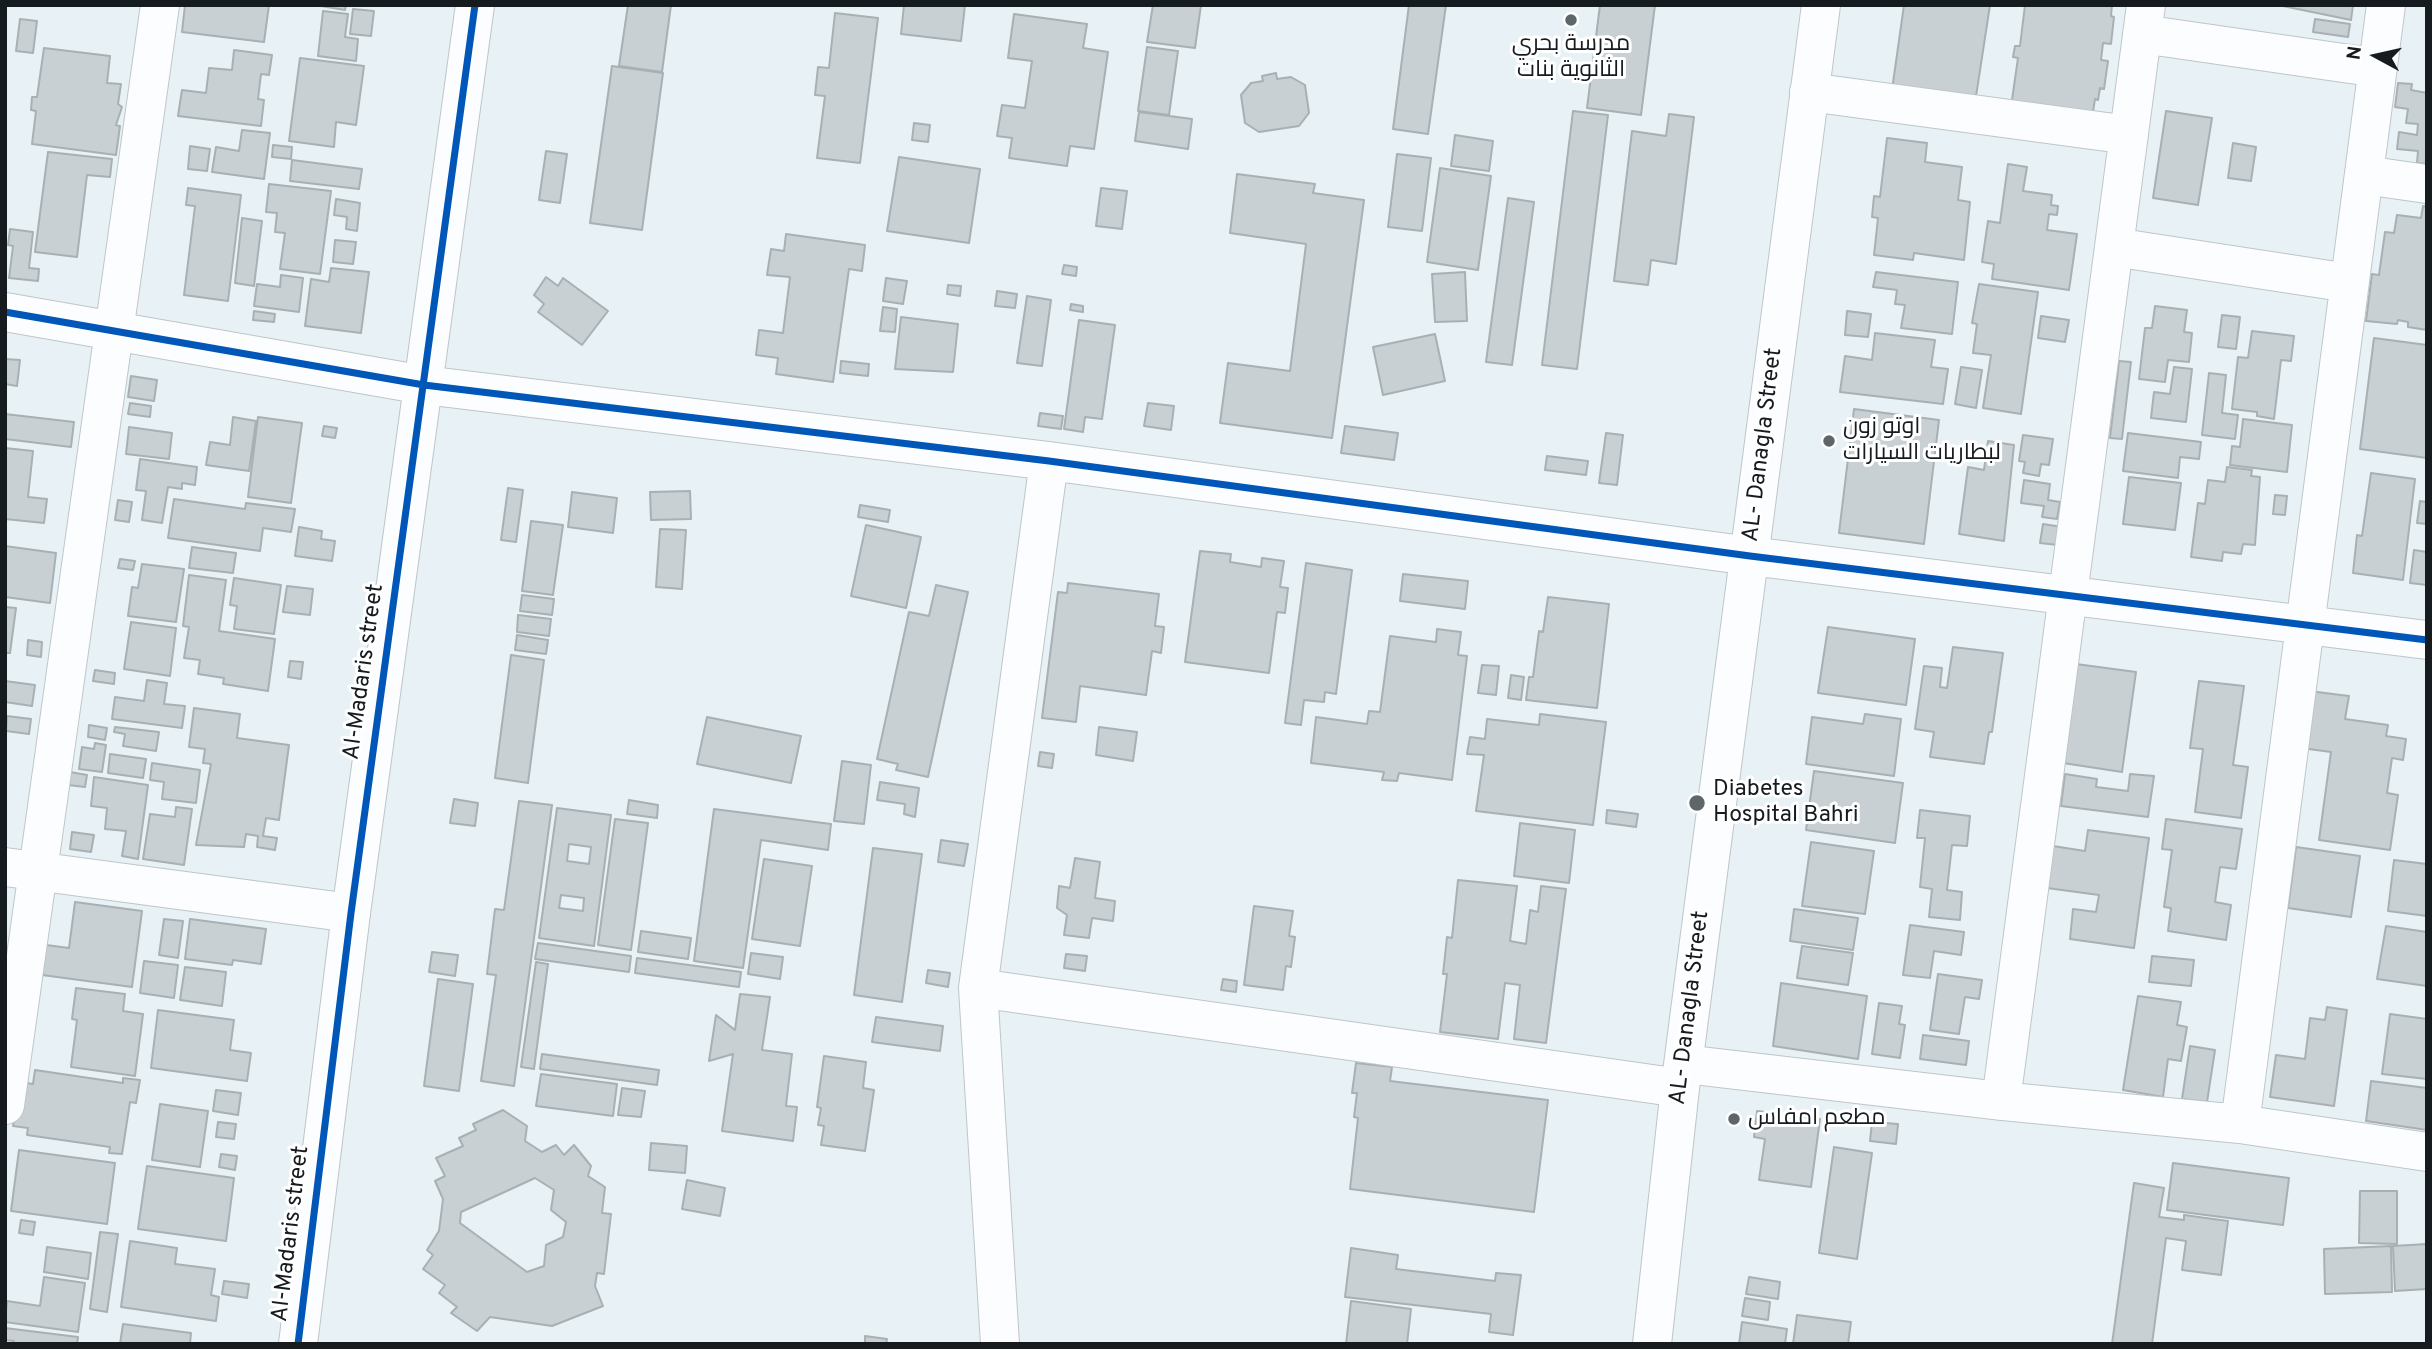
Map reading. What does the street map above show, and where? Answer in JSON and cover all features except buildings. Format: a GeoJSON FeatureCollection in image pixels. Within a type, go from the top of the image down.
{"type":"FeatureCollection","features":[{"type":"Feature","properties":{"kind":"street"},"geometry":{"type":"LineString","coordinates":[[5,1105],[21,869],[116,331],[160,5]]}},
{"type":"Feature","properties":{"kind":"street","name":"Al-Madaris street"},"geometry":{"type":"LineString","coordinates":[[298,1344],[351,912],[475,5]]}},
{"type":"Feature","properties":{"kind":"street","name":"AL- Danagla Street"},"geometry":{"type":"LineString","coordinates":[[1652,1344],[1682,1076],[1821,5]]}},
{"type":"Feature","properties":{"kind":"street"},"geometry":{"type":"LineString","coordinates":[[2240,1125],[2386,5]]}},
{"type":"Feature","properties":{"kind":"street"},"geometry":{"type":"LineString","coordinates":[[2001,1101],[2144,20],[2378,68]]}},
{"type":"Feature","properties":{"kind":"street"},"geometry":{"type":"LineString","coordinates":[[1810,92],[2129,135]]}},
{"type":"Feature","properties":{"kind":"street"},"geometry":{"type":"LineString","coordinates":[[2364,175],[2427,184]]}},
{"type":"Feature","properties":{"kind":"street"},"geometry":{"type":"LineString","coordinates":[[2114,247],[2349,283]]}},
{"type":"Feature","properties":{"kind":"street"},"geometry":{"type":"LineString","coordinates":[[5,312],[424,385],[1049,461],[1750,556],[2427,640]]}},
{"type":"Feature","properties":{"kind":"street"},"geometry":{"type":"LineString","coordinates":[[1000,1344],[978,988],[1049,461]]}},
{"type":"Feature","properties":{"kind":"street"},"geometry":{"type":"LineString","coordinates":[[21,869],[351,912]]}},
{"type":"Feature","properties":{"kind":"street"},"geometry":{"type":"LineString","coordinates":[[978,988],[1682,1076],[2001,1101],[2240,1125],[2427,1152]]}},
{"type":"Feature","properties":{"kind":"cycle path"},"geometry":{"type":"LineString","coordinates":[[298,1344],[351,913],[475,5]]}},
{"type":"Feature","properties":{"kind":"cycle path"},"geometry":{"type":"LineString","coordinates":[[5,312],[424,385],[1049,461],[1750,556],[2427,640]]}},
{"type":"Feature","properties":{"kind":"place","name":"مدرسة بحري الثانوية بنات"},"geometry":{"type":"Point","coordinates":[1571,20]}},
{"type":"Feature","properties":{"kind":"place","name":"اوتو زون لبطاريات السيارات"},"geometry":{"type":"Point","coordinates":[1829,441]}},
{"type":"Feature","properties":{"kind":"place","name":"Diabetes Hospital Bahri"},"geometry":{"type":"Point","coordinates":[1697,803]}},
{"type":"Feature","properties":{"kind":"place","name":"مطعم امفاس"},"geometry":{"type":"Point","coordinates":[1734,1119]}}]}
